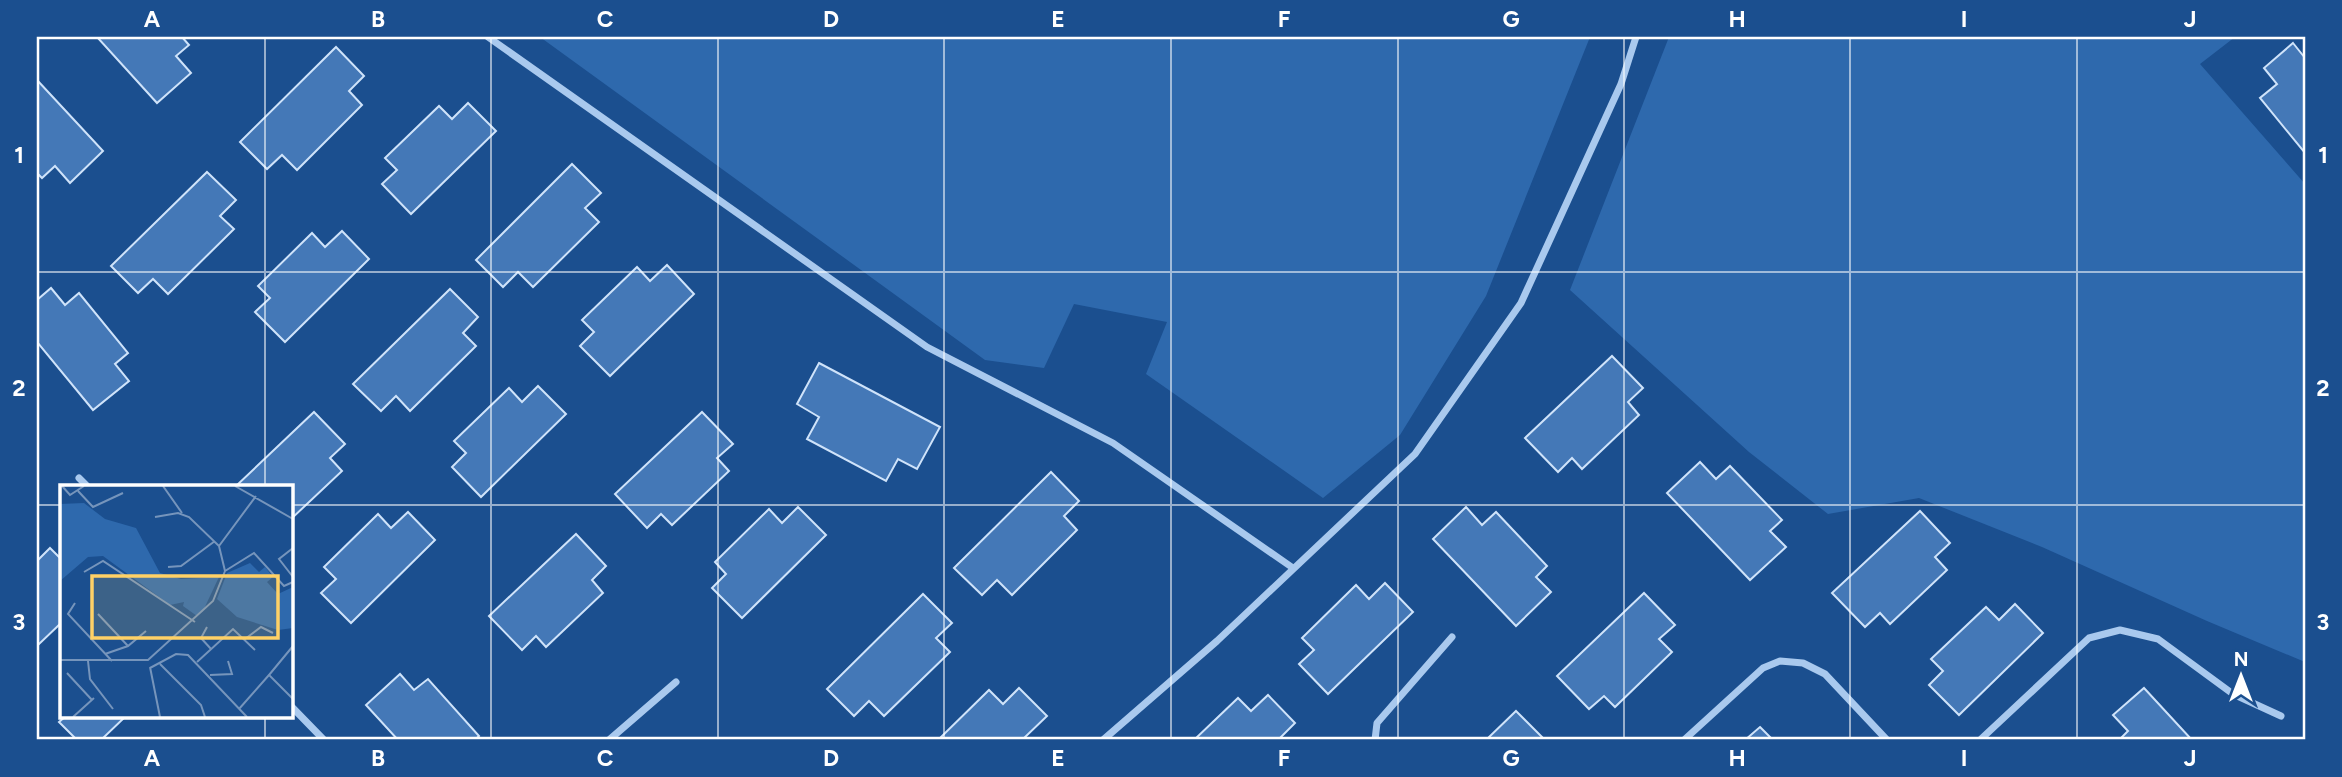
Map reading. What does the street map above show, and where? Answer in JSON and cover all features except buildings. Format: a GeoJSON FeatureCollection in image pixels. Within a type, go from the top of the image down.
{"type":"FeatureCollection","features":[{"type":"Feature","properties":{"kind":"street"},"geometry":{"type":"LineString","coordinates":[[488,37],[927,347],[1114,443],[1293,568]]}},
{"type":"Feature","properties":{"kind":"street"},"geometry":{"type":"LineString","coordinates":[[1103,740],[1217,641],[1415,454],[1521,303],[1620,84],[1636,37]]}},
{"type":"Feature","properties":{"kind":"street"},"geometry":{"type":"LineString","coordinates":[[79,478],[86,485]]}},
{"type":"Feature","properties":{"kind":"street"},"geometry":{"type":"LineString","coordinates":[[1980,740],[2089,638],[2120,630],[2158,639],[2232,694],[2281,716]]}},
{"type":"Feature","properties":{"kind":"street"},"geometry":{"type":"LineString","coordinates":[[1375,740],[1377,723],[1451,637]]}},
{"type":"Feature","properties":{"kind":"street"},"geometry":{"type":"LineString","coordinates":[[1684,740],[1763,668],[1780,661],[1803,663],[1825,674],[1887,740]]}},
{"type":"Feature","properties":{"kind":"street"},"geometry":{"type":"LineString","coordinates":[[609,740],[676,682]]}},
{"type":"Feature","properties":{"kind":"street"},"geometry":{"type":"LineString","coordinates":[[292,707],[324,740]]}},
{"type":"Feature","properties":{"kind":"shaded area"},"geometry":{"type":"Polygon","coordinates":[[[540,37],[1590,37],[1486,296],[1400,435],[1323,498],[1146,374],[1167,322],[1074,304],[1044,368],[985,360],[540,37]]]}},
{"type":"Feature","properties":{"kind":"shaded area"},"geometry":{"type":"Polygon","coordinates":[[[1669,37],[2235,37],[2200,64],[2305,184],[2305,662],[2042,547],[1919,498],[1828,514],[1749,452],[1570,290],[1669,37]]]}}]}
